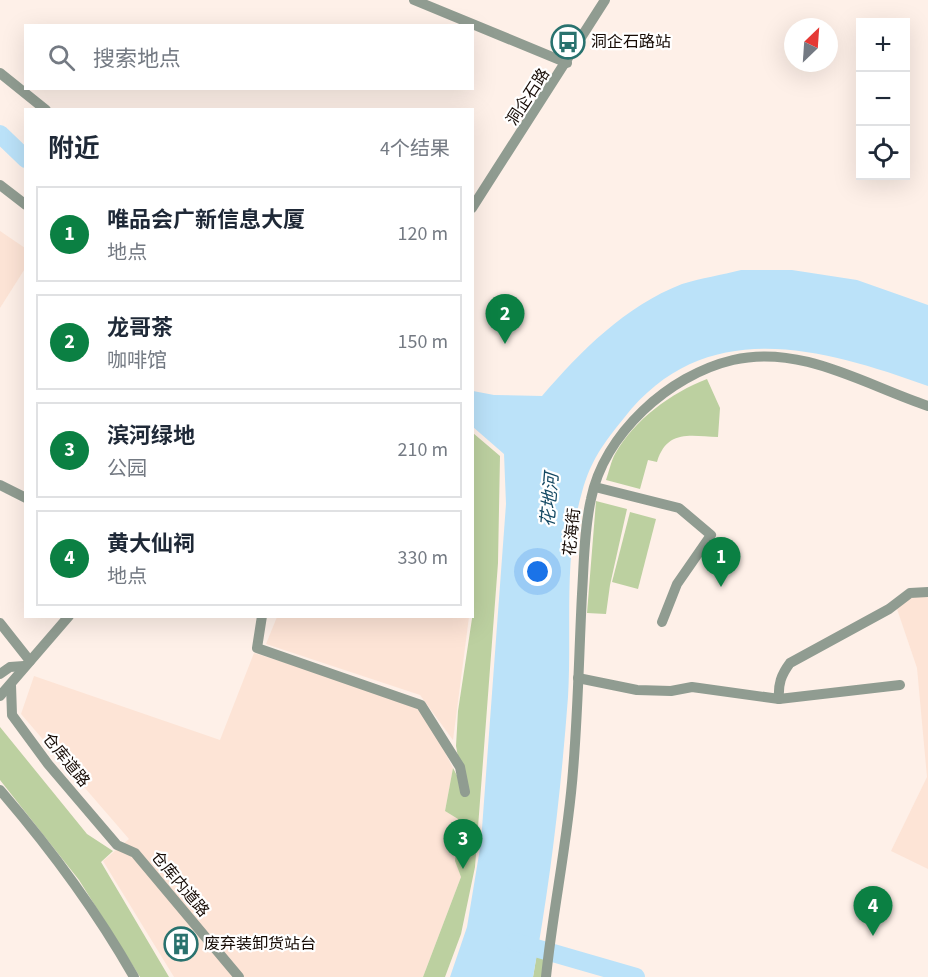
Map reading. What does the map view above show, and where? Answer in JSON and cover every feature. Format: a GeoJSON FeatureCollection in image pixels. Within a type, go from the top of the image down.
{"type":"FeatureCollection","features":[{"type":"Feature","properties":{"kind":"street"},"geometry":{"type":"LineString","coordinates":[[414,0],[472,24]]}},
{"type":"Feature","properties":{"kind":"street","name":"洞企石路"},"geometry":{"type":"LineString","coordinates":[[474,205],[567,63],[605,0]]}},
{"type":"Feature","properties":{"kind":"street"},"geometry":{"type":"LineString","coordinates":[[474,25],[567,63]]}},
{"type":"Feature","properties":{"kind":"street"},"geometry":{"type":"LineString","coordinates":[[0,73],[44,108]]}},
{"type":"Feature","properties":{"kind":"street"},"geometry":{"type":"LineString","coordinates":[[0,185],[24,203]]}},
{"type":"Feature","properties":{"kind":"street","name":"花海街"},"geometry":{"type":"LineString","coordinates":[[546,977],[569,813],[585,539],[591,497],[610,452],[637,417],[666,391],[700,371],[734,360],[768,357],[802,360],[830,368],[928,406]]}},
{"type":"Feature","properties":{"kind":"street"},"geometry":{"type":"LineString","coordinates":[[0,485],[24,497]]}},
{"type":"Feature","properties":{"kind":"street"},"geometry":{"type":"LineString","coordinates":[[595,487],[679,508],[711,535],[677,584],[662,622]]}},
{"type":"Feature","properties":{"kind":"street"},"geometry":{"type":"LineString","coordinates":[[779,699],[778,687],[782,673],[790,663],[889,609],[910,593],[928,592]]}},
{"type":"Feature","properties":{"kind":"street"},"geometry":{"type":"LineString","coordinates":[[0,696],[67,618]]}},
{"type":"Feature","properties":{"kind":"street"},"geometry":{"type":"LineString","coordinates":[[262,618],[257,648],[422,705],[460,767],[465,792]]}},
{"type":"Feature","properties":{"kind":"street"},"geometry":{"type":"LineString","coordinates":[[0,623],[27,664]]}},
{"type":"Feature","properties":{"kind":"street"},"geometry":{"type":"LineString","coordinates":[[0,674],[10,667],[27,664]]}},
{"type":"Feature","properties":{"kind":"street"},"geometry":{"type":"LineString","coordinates":[[578,678],[637,690],[671,691],[692,687],[744,696],[779,699],[900,686]]}},
{"type":"Feature","properties":{"kind":"street","name":"仓库道路"},"geometry":{"type":"LineString","coordinates":[[11,685],[12,715],[48,764],[117,845]]}},
{"type":"Feature","properties":{"kind":"street"},"geometry":{"type":"LineString","coordinates":[[0,790],[54,856],[114,942],[134,977]]}},
{"type":"Feature","properties":{"kind":"street","name":"仓库内道路"},"geometry":{"type":"LineString","coordinates":[[117,845],[135,853],[239,977]]}},
{"type":"Feature","properties":{"kind":"shaded area"},"geometry":{"type":"Polygon","coordinates":[[[0,231],[24,247],[24,270],[0,308],[0,231]]]}},
{"type":"Feature","properties":{"kind":"shaded area"},"geometry":{"type":"Polygon","coordinates":[[[921,588],[928,591],[928,869],[891,851],[927,777],[917,668],[896,606],[921,588]]]}},
{"type":"Feature","properties":{"kind":"shaded area"},"geometry":{"type":"Polygon","coordinates":[[[277,618],[469,618],[453,740],[420,695],[266,644],[277,618]]]}},
{"type":"Feature","properties":{"kind":"shaded area"},"geometry":{"type":"Polygon","coordinates":[[[254,653],[421,705],[453,768],[445,811],[458,819],[455,861],[461,877],[423,977],[174,977],[103,861],[129,839],[21,714],[34,676],[220,740],[254,653]]]}},
{"type":"Feature","properties":{"kind":"green space"},"geometry":{"type":"Polygon","coordinates":[[[707,379],[720,408],[718,437],[689,436],[673,439],[661,451],[657,462],[648,460],[640,489],[606,480],[615,454],[623,441],[643,419],[667,400],[707,379]]]}},
{"type":"Feature","properties":{"kind":"green space"},"geometry":{"type":"Polygon","coordinates":[[[474,434],[500,456],[498,563],[475,867],[461,934],[445,977],[423,977],[461,877],[455,861],[458,819],[445,811],[453,768],[464,789],[456,746],[458,711],[472,618],[474,618],[474,434]]]}},
{"type":"Feature","properties":{"kind":"green space"},"geometry":{"type":"Polygon","coordinates":[[[596,501],[627,509],[606,614],[587,613],[596,501]]]}},
{"type":"Feature","properties":{"kind":"green space"},"geometry":{"type":"Polygon","coordinates":[[[630,512],[656,519],[638,589],[612,582],[630,512]]]}},
{"type":"Feature","properties":{"kind":"green space"},"geometry":{"type":"Polygon","coordinates":[[[0,727],[87,834],[113,851],[101,862],[169,977],[140,977],[79,880],[0,780],[0,727]]]}},
{"type":"Feature","properties":{"kind":"green space"},"geometry":{"type":"Polygon","coordinates":[[[537,953],[546,953],[542,977],[533,977],[537,953]]]}},
{"type":"Feature","properties":{"kind":"water","name":"花地河"},"geometry":{"type":"Polygon","coordinates":[[[741,270],[792,270],[857,280],[928,305],[928,386],[847,360],[807,352],[767,349],[728,352],[691,364],[656,385],[624,418],[594,461],[582,492],[576,517],[570,568],[568,697],[562,767],[550,872],[533,977],[450,977],[467,927],[481,842],[506,504],[504,454],[474,428],[474,391],[494,395],[542,396],[588,347],[623,317],[661,293],[697,280],[741,270]]]}},
{"type":"Feature","properties":{"kind":"waterway"},"geometry":{"type":"LineString","coordinates":[[0,134],[24,157]]}},
{"type":"Feature","properties":{"kind":"waterway"},"geometry":{"type":"LineString","coordinates":[[515,942],[636,977]]}},
{"type":"Feature","properties":{"kind":"place","name":"洞企石路站"},"geometry":{"type":"Point","coordinates":[568,42]}},
{"type":"Feature","properties":{"kind":"place","name":"龙哥茶"},"geometry":{"type":"Point","coordinates":[505,344]}},
{"type":"Feature","properties":{"kind":"place","name":"唯品会广新信息大厦"},"geometry":{"type":"Point","coordinates":[721,587]}},
{"type":"Feature","properties":{"kind":"place","name":"滨河绿地"},"geometry":{"type":"Point","coordinates":[463,869]}},
{"type":"Feature","properties":{"kind":"place","name":"黄大仙祠"},"geometry":{"type":"Point","coordinates":[873,936]}},
{"type":"Feature","properties":{"kind":"place","name":"废弃装卸货站台"},"geometry":{"type":"Point","coordinates":[181,944]}}]}
